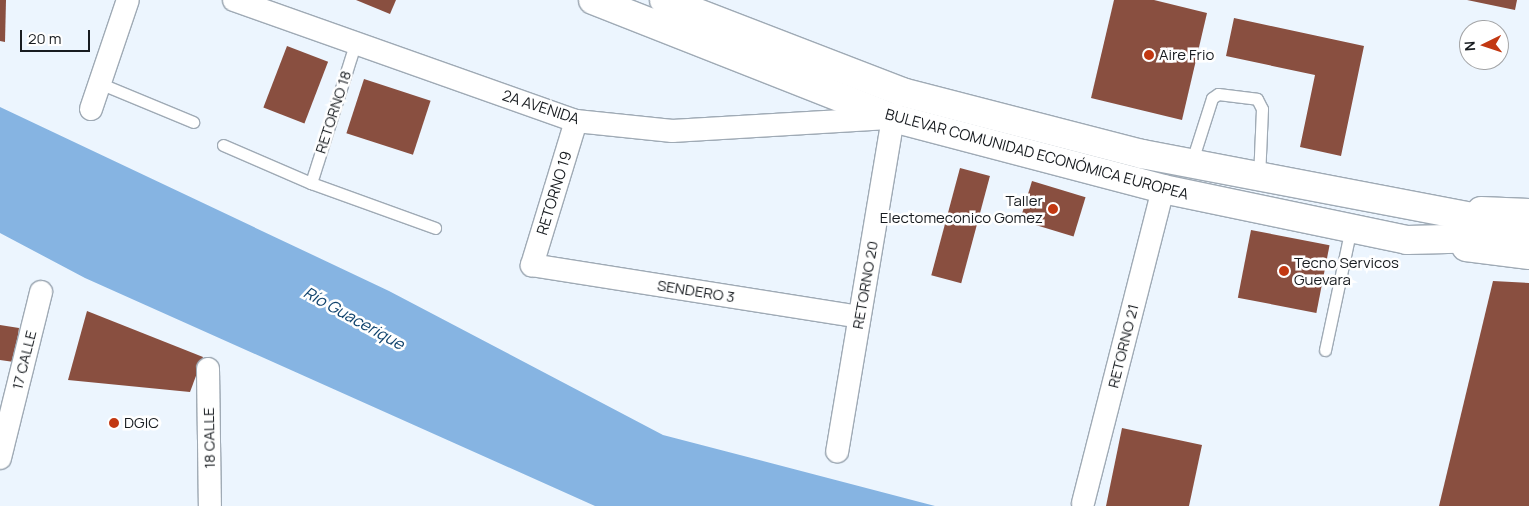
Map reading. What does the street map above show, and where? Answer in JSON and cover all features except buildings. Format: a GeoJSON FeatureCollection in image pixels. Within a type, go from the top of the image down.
{"type":"FeatureCollection","features":[{"type":"Feature","properties":{"kind":"main road","name":"BULEVAR COMUNIDAD ECONÓMICA EUROPEA"},"geometry":{"type":"LineString","coordinates":[[593,0],[893,118],[1163,188],[1407,240],[1529,255]]}},
{"type":"Feature","properties":{"kind":"main road","name":"BULEVAR COMUNIDAD ECONÓMICA EUROPEA"},"geometry":{"type":"LineString","coordinates":[[664,0],[902,92],[1191,164],[1529,228]]}},
{"type":"Feature","properties":{"kind":"main road","name":"BULEVAR COMUNIDAD ECONÓMICA EUROPEA"},"geometry":{"type":"LineString","coordinates":[[1411,207],[1529,213]]}},
{"type":"Feature","properties":{"kind":"main road","name":"BULEVAR COMUNIDAD ECONÓMICA EUROPEA"},"geometry":{"type":"LineString","coordinates":[[1407,240],[1529,237]]}},
{"type":"Feature","properties":{"kind":"street"},"geometry":{"type":"LineString","coordinates":[[91,109],[128,0]]}},
{"type":"Feature","properties":{"kind":"street","name":"2A AVENIDA"},"geometry":{"type":"LineString","coordinates":[[234,0],[356,41],[576,121],[672,131],[893,118]]}},
{"type":"Feature","properties":{"kind":"street","name":"RETORNO 20"},"geometry":{"type":"LineString","coordinates":[[836,451],[893,118]]}},
{"type":"Feature","properties":{"kind":"street","name":"RETORNO 19"},"geometry":{"type":"LineString","coordinates":[[532,265],[576,121]]}},
{"type":"Feature","properties":{"kind":"street","name":"RETORNO 21"},"geometry":{"type":"LineString","coordinates":[[1083,503],[1163,188]]}},
{"type":"Feature","properties":{"kind":"street","name":"SENDERO 3"},"geometry":{"type":"LineString","coordinates":[[532,265],[859,318]]}},
{"type":"Feature","properties":{"kind":"street","name":"17 CALLE"},"geometry":{"type":"LineString","coordinates":[[0,458],[41,292]]}},
{"type":"Feature","properties":{"kind":"street","name":"18 CALLE"},"geometry":{"type":"LineString","coordinates":[[208,369],[210,506]]}},
{"type":"Feature","properties":{"kind":"lane","name":"RETORNO 18"},"geometry":{"type":"LineString","coordinates":[[311,183],[356,41]]}},
{"type":"Feature","properties":{"kind":"lane"},"geometry":{"type":"LineString","coordinates":[[99,83],[193,122]]}},
{"type":"Feature","properties":{"kind":"lane"},"geometry":{"type":"LineString","coordinates":[[1191,164],[1212,98],[1218,94],[1257,99],[1262,108],[1259,177]]}},
{"type":"Feature","properties":{"kind":"lane"},"geometry":{"type":"LineString","coordinates":[[223,145],[311,183],[435,228]]}},
{"type":"Feature","properties":{"kind":"lane"},"geometry":{"type":"LineString","coordinates":[[1325,350],[1351,228]]}},
{"type":"Feature","properties":{"kind":"water","name":"Río Guacerique"},"geometry":{"type":"Polygon","coordinates":[[[0,107],[389,291],[663,435],[935,506],[595,506],[85,278],[0,233],[0,107]]]}},
{"type":"Feature","properties":{"kind":"place","name":"Aire Frio"},"geometry":{"type":"Point","coordinates":[1149,55]}},
{"type":"Feature","properties":{"kind":"place","name":"Taller Electomeconico Gomez"},"geometry":{"type":"Point","coordinates":[1053,209]}},
{"type":"Feature","properties":{"kind":"place","name":"Tecno Servicos Guevara"},"geometry":{"type":"Point","coordinates":[1284,271]}},
{"type":"Feature","properties":{"kind":"place","name":"DGIC"},"geometry":{"type":"Point","coordinates":[114,423]}}]}
